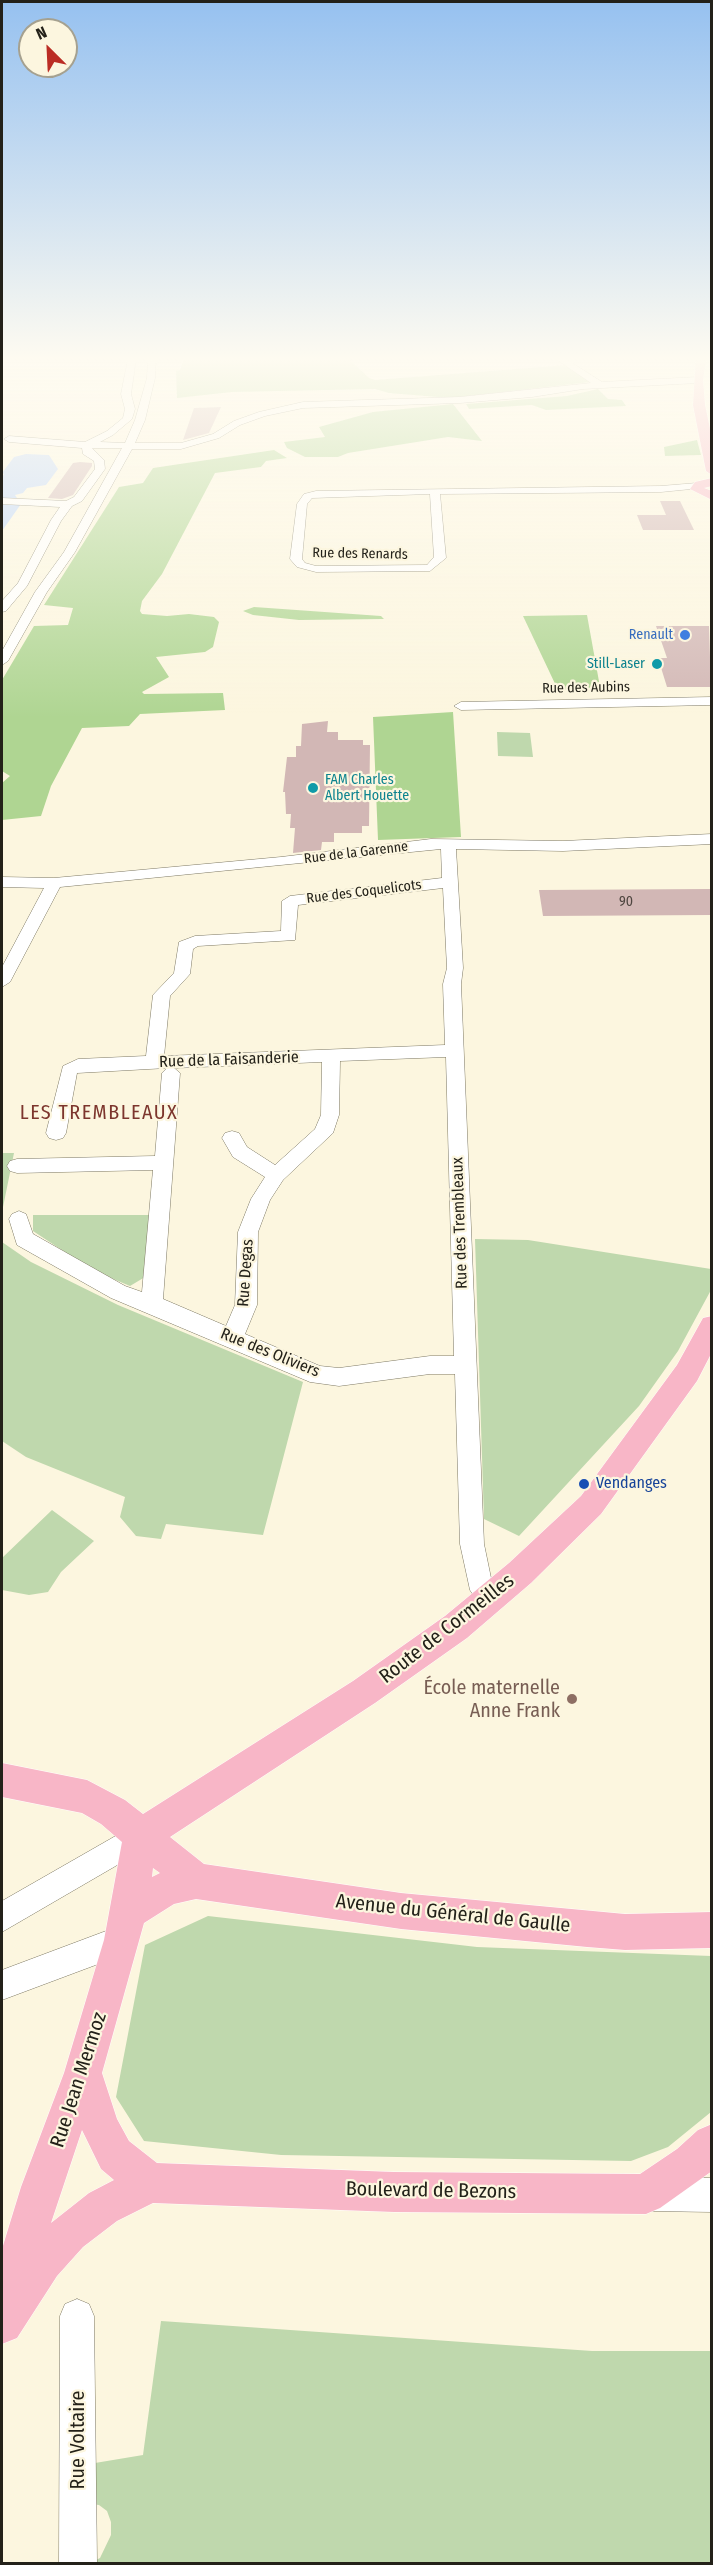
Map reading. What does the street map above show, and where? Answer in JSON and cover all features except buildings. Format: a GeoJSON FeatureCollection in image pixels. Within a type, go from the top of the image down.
{"type":"FeatureCollection","features":[{"type":"Feature","properties":{"kind":"main road","name":"Route de Cormeilles"},"geometry":{"type":"LineString","coordinates":[[140,1836],[364,1692],[456,1627],[490,1599],[591,1504],[687,1373],[711,1326]]}},
{"type":"Feature","properties":{"kind":"main road"},"geometry":{"type":"LineString","coordinates":[[2,1780],[87,1797],[113,1812],[196,1881]]}},
{"type":"Feature","properties":{"kind":"main road","name":"Rue Jean Mermoz"},"geometry":{"type":"LineString","coordinates":[[2,2321],[41,2187],[83,2073],[126,1926],[140,1836]]}},
{"type":"Feature","properties":{"kind":"main road","name":"Avenue du Général de Gaulle"},"geometry":{"type":"LineString","coordinates":[[126,1926],[167,1888],[196,1881],[401,1911],[587,1929],[625,1932],[711,1930]]}},
{"type":"Feature","properties":{"kind":"main road"},"geometry":{"type":"LineString","coordinates":[[83,2073],[99,2127],[114,2155],[150,2183]]}},
{"type":"Feature","properties":{"kind":"main road"},"geometry":{"type":"LineString","coordinates":[[646,2194],[691,2163],[711,2144]]}},
{"type":"Feature","properties":{"kind":"main road","name":"Boulevard de Bezons"},"geometry":{"type":"LineString","coordinates":[[2,2321],[42,2261],[69,2233],[103,2206],[150,2183],[394,2192],[646,2194]]}},
{"type":"Feature","properties":{"kind":"street"},"geometry":{"type":"LineString","coordinates":[[2,608],[22,584],[56,520],[68,504],[78,499],[92,479]]}},
{"type":"Feature","properties":{"kind":"street"},"geometry":{"type":"LineString","coordinates":[[2,661],[112,479]]}},
{"type":"Feature","properties":{"kind":"street","name":"Rue des Renards"},"geometry":{"type":"LineString","coordinates":[[435,492],[440,558],[430,568],[316,569],[301,565],[296,559],[302,504],[308,496],[326,493],[661,489],[708,486]]}},
{"type":"Feature","properties":{"kind":"street"},"geometry":{"type":"LineString","coordinates":[[2,501],[68,504]]}},
{"type":"Feature","properties":{"kind":"street","name":"Rue des Aubins"},"geometry":{"type":"LineString","coordinates":[[461,706],[711,701]]}},
{"type":"Feature","properties":{"kind":"street","name":"Rue de la Garenne"},"geometry":{"type":"LineString","coordinates":[[2,882],[54,883],[281,862],[448,843],[563,846],[711,839]]}},
{"type":"Feature","properties":{"kind":"street","name":"Rue des Trembleaux"},"geometry":{"type":"LineString","coordinates":[[448,843],[452,882],[455,968],[452,984],[472,1544],[479,1582],[490,1599]]}},
{"type":"Feature","properties":{"kind":"street","name":"Rue des Coquelicots"},"geometry":{"type":"LineString","coordinates":[[163,1068],[162,995],[182,974],[185,946],[195,941],[289,936],[290,901],[452,882]]}},
{"type":"Feature","properties":{"kind":"street"},"geometry":{"type":"LineString","coordinates":[[2,982],[54,883]]}},
{"type":"Feature","properties":{"kind":"street","name":"Rue de la Faisanderie"},"geometry":{"type":"LineString","coordinates":[[56,1133],[69,1070],[78,1065],[163,1068],[454,1051]]}},
{"type":"Feature","properties":{"kind":"street","name":"Rue Degas"},"geometry":{"type":"LineString","coordinates":[[232,1338],[246,1305],[248,1232],[261,1199],[276,1175],[323,1133],[330,1115],[331,1057]]}},
{"type":"Feature","properties":{"kind":"street"},"geometry":{"type":"LineString","coordinates":[[152,1304],[164,1163],[163,1068]]}},
{"type":"Feature","properties":{"kind":"street"},"geometry":{"type":"LineString","coordinates":[[232,1138],[240,1152],[276,1175]]}},
{"type":"Feature","properties":{"kind":"street"},"geometry":{"type":"LineString","coordinates":[[17,1166],[164,1163]]}},
{"type":"Feature","properties":{"kind":"street","name":"Rue des Oliviers"},"geometry":{"type":"LineString","coordinates":[[19,1219],[24,1239],[118,1292],[152,1304],[318,1376],[339,1377],[430,1365],[465,1365]]}},
{"type":"Feature","properties":{"kind":"street"},"geometry":{"type":"LineString","coordinates":[[2,1917],[140,1836]]}},
{"type":"Feature","properties":{"kind":"street"},"geometry":{"type":"LineString","coordinates":[[2,1985],[126,1926]]}},
{"type":"Feature","properties":{"kind":"street","name":"Boulevard de Bezons"},"geometry":{"type":"LineString","coordinates":[[646,2194],[711,2194]]}},
{"type":"Feature","properties":{"kind":"street","name":"Rue Voltaire"},"geometry":{"type":"LineString","coordinates":[[77,2316],[78,2564]]}},
{"type":"Feature","properties":{"kind":"green space"},"geometry":{"type":"Polygon","coordinates":[[[146,479],[212,479],[162,574],[142,601],[140,611],[142,614],[167,616],[189,614],[214,617],[219,622],[213,647],[205,652],[156,657],[169,677],[142,692],[144,694],[223,693],[225,710],[140,714],[129,726],[82,728],[51,786],[41,816],[2,820],[2,783],[10,776],[2,771],[2,680],[34,626],[68,625],[73,608],[44,605],[119,487],[143,483],[146,479]]]}},
{"type":"Feature","properties":{"kind":"green space"},"geometry":{"type":"Polygon","coordinates":[[[254,607],[381,616],[384,619],[299,620],[253,615],[243,611],[254,607]]]}},
{"type":"Feature","properties":{"kind":"green space"},"geometry":{"type":"Polygon","coordinates":[[[587,615],[600,687],[558,690],[523,616],[587,615]]]}},
{"type":"Feature","properties":{"kind":"green space"},"geometry":{"type":"Polygon","coordinates":[[[453,712],[461,837],[378,840],[373,717],[453,712]]]}},
{"type":"Feature","properties":{"kind":"green space"},"geometry":{"type":"Polygon","coordinates":[[[497,732],[530,733],[533,757],[498,756],[497,732]]]}},
{"type":"Feature","properties":{"kind":"green space"},"geometry":{"type":"Polygon","coordinates":[[[2,1153],[14,1153],[2,1212],[2,1153]]]}},
{"type":"Feature","properties":{"kind":"green space"},"geometry":{"type":"Polygon","coordinates":[[[33,1215],[155,1215],[150,1274],[130,1286],[92,1270],[33,1231],[33,1215]]]}},
{"type":"Feature","properties":{"kind":"green space"},"geometry":{"type":"Polygon","coordinates":[[[475,1239],[528,1240],[711,1269],[711,1290],[678,1351],[639,1406],[519,1536],[484,1519],[475,1239]]]}},
{"type":"Feature","properties":{"kind":"green space"},"geometry":{"type":"Polygon","coordinates":[[[2,1242],[31,1262],[118,1305],[303,1382],[263,1535],[166,1524],[161,1539],[136,1536],[120,1517],[125,1497],[26,1457],[2,1441],[2,1242]]]}},
{"type":"Feature","properties":{"kind":"green space"},"geometry":{"type":"Polygon","coordinates":[[[52,1510],[94,1541],[61,1572],[48,1592],[29,1595],[2,1590],[2,1558],[52,1510]]]}},
{"type":"Feature","properties":{"kind":"green space"},"geometry":{"type":"Polygon","coordinates":[[[208,1916],[477,1947],[711,1956],[711,2112],[668,2147],[631,2161],[281,2155],[144,2141],[116,2097],[145,1945],[208,1916]]]}},
{"type":"Feature","properties":{"kind":"green space"},"geometry":{"type":"Polygon","coordinates":[[[161,2321],[592,2351],[711,2351],[711,2563],[90,2563],[100,2558],[111,2535],[111,2522],[107,2511],[99,2505],[90,2504],[89,2464],[143,2455],[161,2321]]]}},
{"type":"Feature","properties":{"kind":"water"},"geometry":{"type":"Polygon","coordinates":[[[2,479],[51,479],[46,485],[27,488],[23,493],[15,495],[21,504],[2,531],[2,479]]]}},
{"type":"Feature","properties":{"kind":"place","name":"Renault"},"geometry":{"type":"Point","coordinates":[685,635]}},
{"type":"Feature","properties":{"kind":"place","name":"Still-Laser"},"geometry":{"type":"Point","coordinates":[657,664]}},
{"type":"Feature","properties":{"kind":"place","name":"FAM Charles Albert Houette"},"geometry":{"type":"Point","coordinates":[313,788]}},
{"type":"Feature","properties":{"kind":"place","name":"Vendanges"},"geometry":{"type":"Point","coordinates":[584,1484]}},
{"type":"Feature","properties":{"kind":"place","name":"École maternelle Anne Frank"},"geometry":{"type":"Point","coordinates":[572,1699]}},
{"type":"Feature","properties":{"kind":"district","name":"LES TREMBLEAUX"},"geometry":{"type":"Point","coordinates":[99,1113]}}]}
